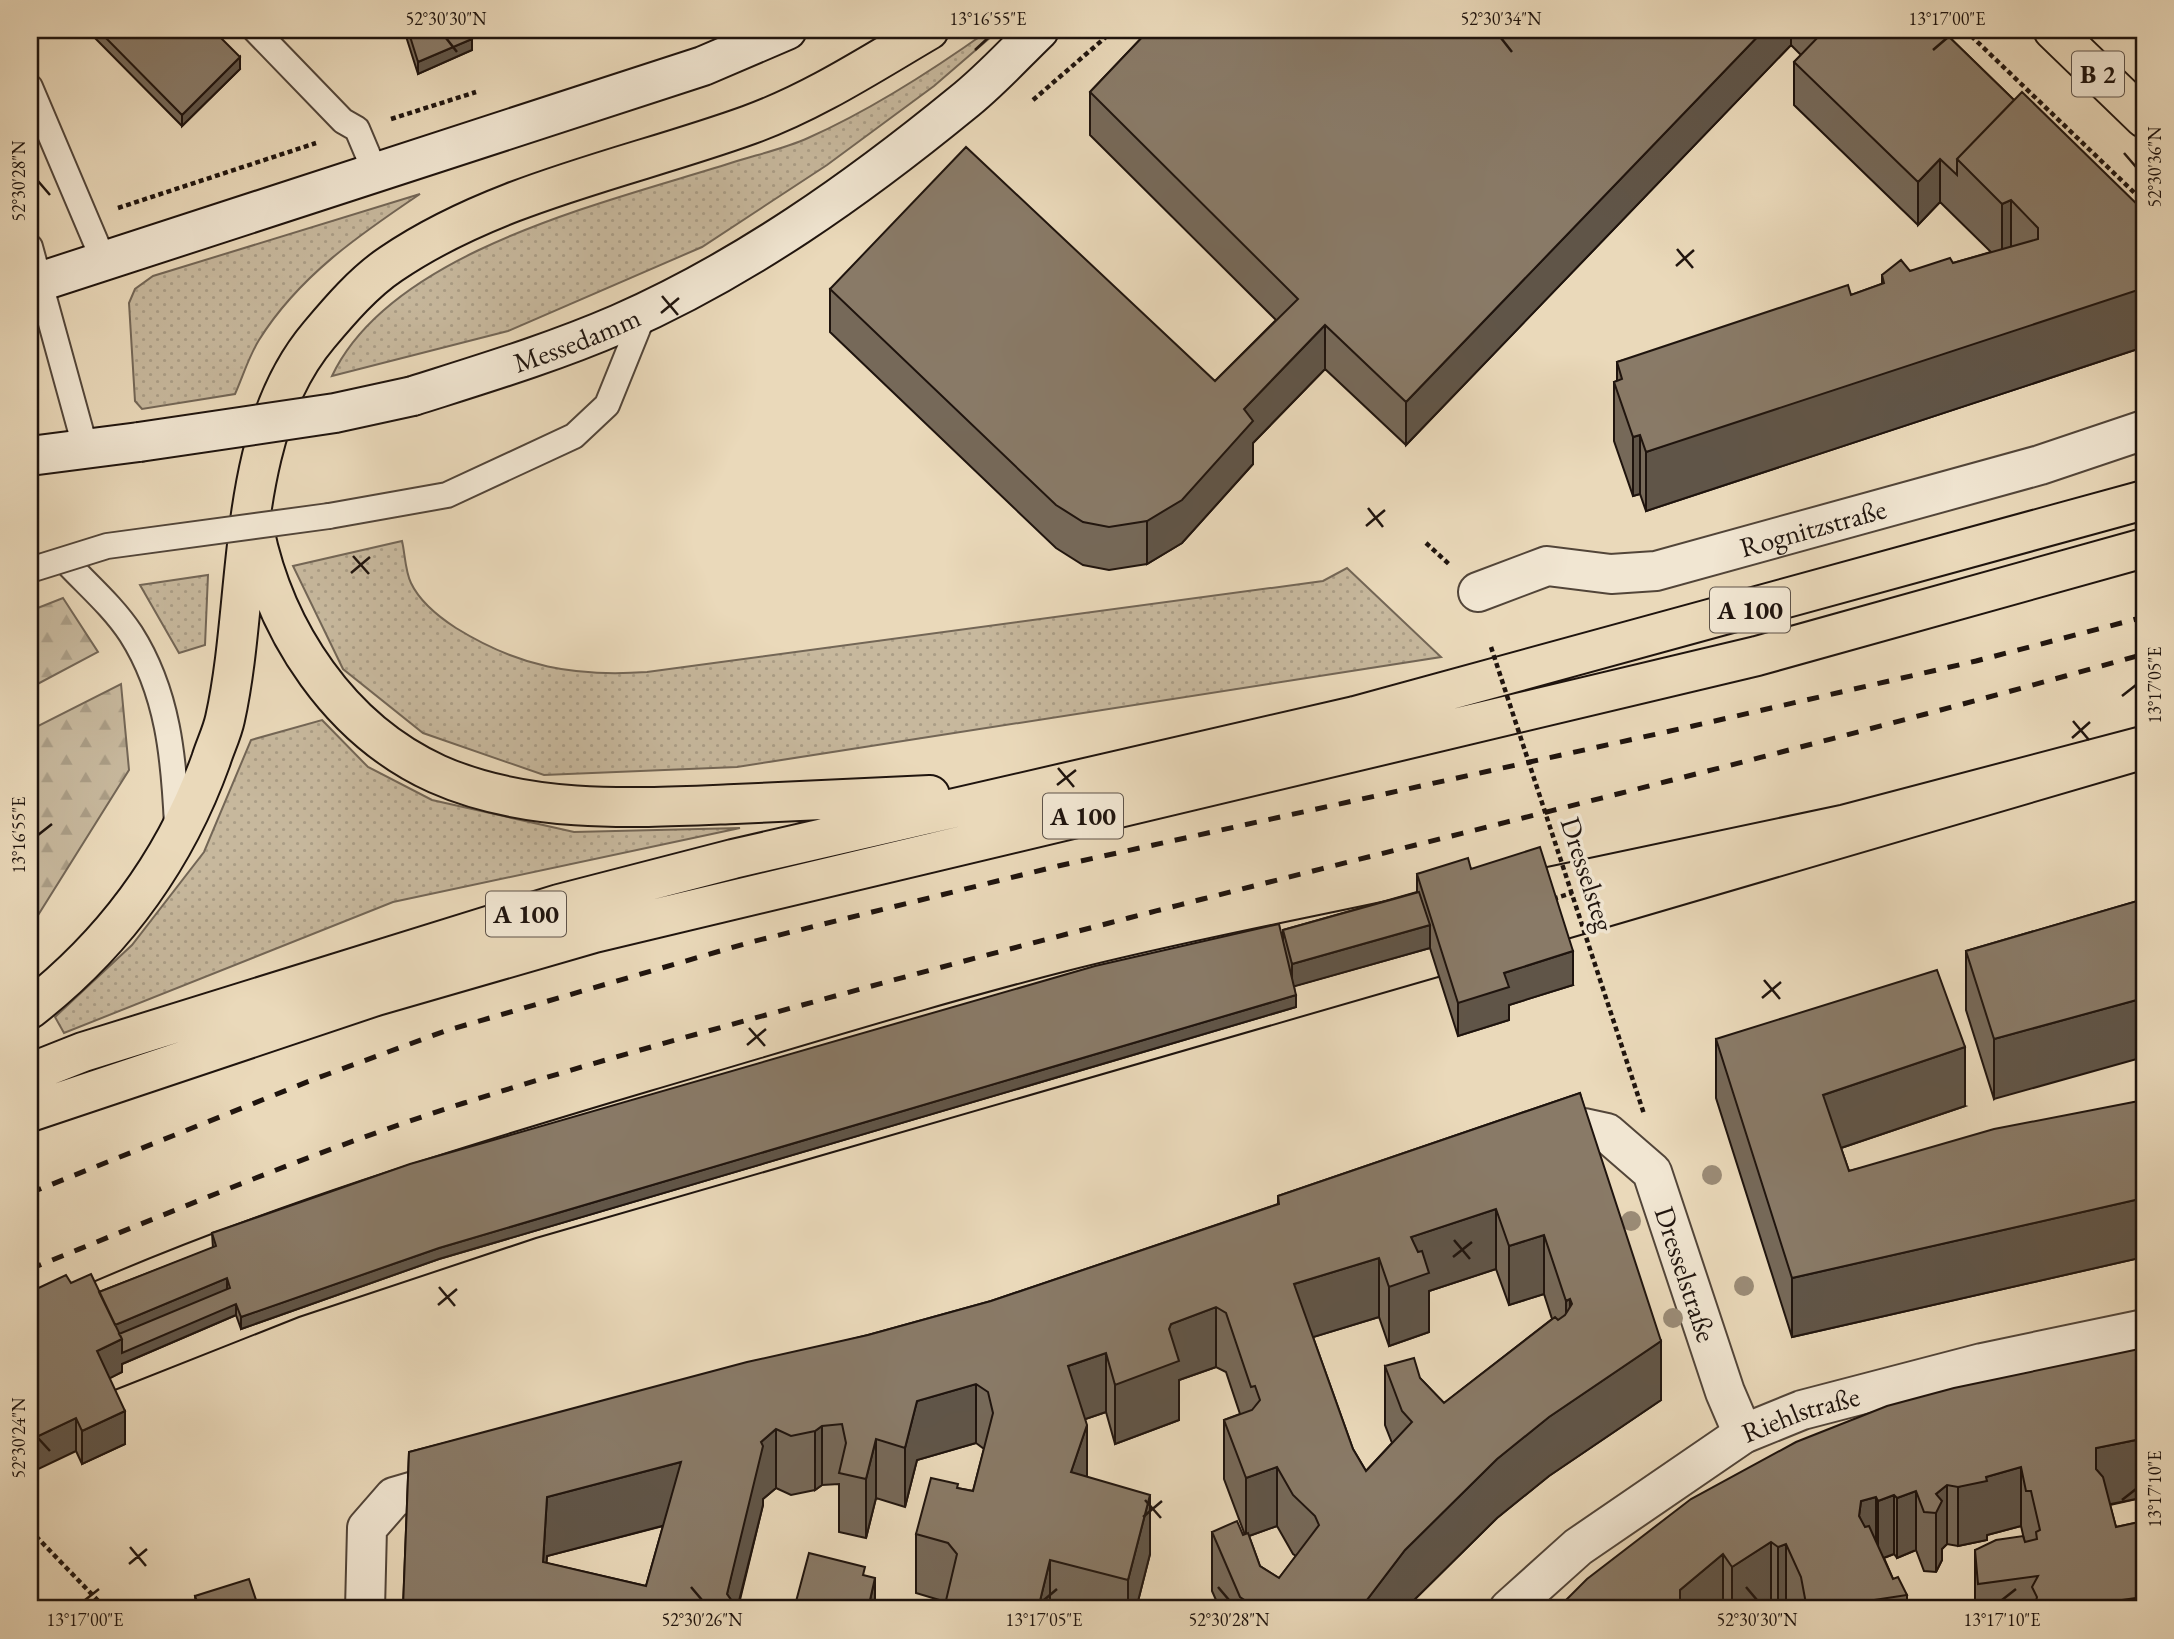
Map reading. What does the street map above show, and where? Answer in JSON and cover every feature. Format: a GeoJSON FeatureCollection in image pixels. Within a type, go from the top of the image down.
{"type":"FeatureCollection","features":[{"type":"Feature","properties":{"kind":"main road"},"geometry":{"type":"LineString","coordinates":[[30,1009],[61,985],[103,944],[140,896],[178,837],[202,784],[225,720],[251,513],[265,449],[283,391],[315,339],[351,299],[388,266],[440,233],[497,208],[752,124],[809,99],[929,30]]}},
{"type":"Feature","properties":{"kind":"main road","name":"B 2"},"geometry":{"type":"LineString","coordinates":[[2053,30],[2144,118]]}},
{"type":"Feature","properties":{"kind":"main road","name":"A 100"},"geometry":{"type":"LineString","coordinates":[[30,1073],[83,1052],[559,904],[1032,789],[1355,716],[2144,500]]}},
{"type":"Feature","properties":{"kind":"main road"},"geometry":{"type":"LineString","coordinates":[[251,513],[265,568],[282,615],[326,687],[364,726],[438,775],[495,793],[549,803],[628,808],[1032,789]]}},
{"type":"Feature","properties":{"kind":"main road","name":"A 100"},"geometry":{"type":"LineString","coordinates":[[30,1112],[376,996],[594,933],[1744,659],[2144,548]]}},
{"type":"Feature","properties":{"kind":"street"},"geometry":{"type":"LineString","coordinates":[[33,271],[103,260],[376,174],[703,66],[787,30]]}},
{"type":"Feature","properties":{"kind":"street","name":"Messedamm"},"geometry":{"type":"LineString","coordinates":[[30,456],[335,413],[413,396],[529,359],[645,311],[768,246],[821,209],[964,102],[1040,30]]}},
{"type":"Feature","properties":{"kind":"street","name":"Rognitzstraße"},"geometry":{"type":"LineString","coordinates":[[1478,592],[1547,566],[1611,573],[1656,570],[2040,465],[2144,430]]}},
{"type":"Feature","properties":{"kind":"street","name":"Dresselstraße"},"geometry":{"type":"LineString","coordinates":[[1505,1155],[1584,1128],[1607,1133],[1652,1172],[1726,1392],[1743,1434]]}},
{"type":"Feature","properties":{"kind":"street","name":"Riehlstraße"},"geometry":{"type":"LineString","coordinates":[[1509,1609],[1578,1547],[1743,1434],[1802,1410],[1905,1383],[1982,1363],[2144,1329]]}},
{"type":"Feature","properties":{"kind":"street"},"geometry":{"type":"LineString","coordinates":[[365,1609],[367,1528],[394,1497],[492,1469]]}},
{"type":"Feature","properties":{"kind":"lane"},"geometry":{"type":"LineString","coordinates":[[254,30],[343,121],[357,129],[376,174]]}},
{"type":"Feature","properties":{"kind":"lane"},"geometry":{"type":"LineString","coordinates":[[30,88],[103,260]]}},
{"type":"Feature","properties":{"kind":"lane"},"geometry":{"type":"LineString","coordinates":[[33,271],[86,450]]}},
{"type":"Feature","properties":{"kind":"lane"},"geometry":{"type":"LineString","coordinates":[[30,570],[107,546],[330,516],[447,495],[574,436],[607,405],[645,311]]}},
{"type":"Feature","properties":{"kind":"lane"},"geometry":{"type":"LineString","coordinates":[[69,565],[130,633],[151,670],[164,705],[178,837]]}},
{"type":"Feature","properties":{"kind":"path"},"geometry":{"type":"LineString","coordinates":[[1965,30],[2144,202]]}},
{"type":"Feature","properties":{"kind":"path"},"geometry":{"type":"LineString","coordinates":[[118,208],[477,92]]}},
{"type":"Feature","properties":{"kind":"path","name":"Dresselsteg"},"geometry":{"type":"LineString","coordinates":[[1491,647],[1644,1114]]}},
{"type":"Feature","properties":{"kind":"path"},"geometry":{"type":"LineString","coordinates":[[1546,901],[1572,893]]}},
{"type":"Feature","properties":{"kind":"path"},"geometry":{"type":"LineString","coordinates":[[30,1530],[106,1609]]}},
{"type":"Feature","properties":{"kind":"green space"},"geometry":{"type":"Polygon","coordinates":[[[989,30],[999,30],[934,86],[827,165],[702,247],[508,331],[332,376],[362,332],[403,294],[454,263],[510,236],[570,213],[808,138],[901,89],[989,30]]]}},
{"type":"Feature","properties":{"kind":"green space"},"geometry":{"type":"Polygon","coordinates":[[[420,194],[353,241],[311,276],[292,296],[259,340],[235,394],[142,409],[135,401],[129,303],[135,289],[153,276],[420,194]]]}},
{"type":"Feature","properties":{"kind":"green space"},"geometry":{"type":"Polygon","coordinates":[[[402,541],[411,583],[425,603],[443,619],[502,652],[571,671],[647,672],[1323,581],[1347,568],[1441,657],[737,767],[544,775],[423,733],[343,669],[293,566],[402,541]]]}},
{"type":"Feature","properties":{"kind":"green space"},"geometry":{"type":"Polygon","coordinates":[[[208,575],[205,645],[179,653],[140,585],[208,575]]]}},
{"type":"Feature","properties":{"kind":"green space"},"geometry":{"type":"Polygon","coordinates":[[[63,598],[98,652],[30,688],[30,611],[63,598]]]}},
{"type":"Feature","properties":{"kind":"green space"},"geometry":{"type":"Polygon","coordinates":[[[121,684],[129,770],[30,928],[30,730],[121,684]]]}},
{"type":"Feature","properties":{"kind":"green space"},"geometry":{"type":"Polygon","coordinates":[[[322,720],[368,767],[432,800],[574,832],[740,828],[393,902],[64,1033],[55,1017],[132,945],[204,852],[251,740],[322,720]]]}},
{"type":"Feature","properties":{"kind":"building"},"geometry":{"type":"Polygon","coordinates":[[[98,30],[213,30],[240,57],[182,115],[98,30]]]}},
{"type":"Feature","properties":{"kind":"building"},"geometry":{"type":"Polygon","coordinates":[[[408,30],[469,30],[472,39],[418,62],[408,30]]]}},
{"type":"Feature","properties":{"kind":"building"},"geometry":{"type":"Polygon","coordinates":[[[1149,30],[1764,30],[1406,402],[1325,325],[1244,409],[1253,421],[1182,500],[1147,521],[1109,527],[1083,522],[1056,505],[830,289],[966,147],[1215,381],[1298,299],[1090,92],[1149,30]]]}},
{"type":"Feature","properties":{"kind":"building"},"geometry":{"type":"Polygon","coordinates":[[[1819,30],[1942,30],[2014,100],[1957,159],[1957,175],[1940,159],[1918,182],[1794,62],[1822,33],[1819,30]]]}},
{"type":"Feature","properties":{"kind":"building"},"geometry":{"type":"Polygon","coordinates":[[[2022,92],[2144,211],[2144,273],[2141,289],[1646,452],[1640,435],[1633,437],[1614,382],[1622,379],[1617,362],[1848,285],[1851,295],[1884,283],[1882,275],[1901,260],[1910,271],[1950,258],[1953,263],[2038,239],[2038,228],[2011,200],[2002,204],[1957,159],[2022,92]]]}},
{"type":"Feature","properties":{"kind":"building"},"geometry":{"type":"Polygon","coordinates":[[[1540,847],[1573,951],[1504,973],[1509,987],[1458,1003],[1417,874],[1468,858],[1471,869],[1540,847]]]}},
{"type":"Feature","properties":{"kind":"building"},"geometry":{"type":"Polygon","coordinates":[[[1419,892],[1430,925],[1292,964],[1283,930],[1419,892]]]}},
{"type":"Feature","properties":{"kind":"building"},"geometry":{"type":"Polygon","coordinates":[[[2144,899],[2144,998],[1994,1039],[1966,951],[2144,899]]]}},
{"type":"Feature","properties":{"kind":"building"},"geometry":{"type":"Polygon","coordinates":[[[1279,924],[1296,995],[439,1248],[241,1317],[236,1304],[122,1353],[122,1339],[119,1334],[230,1288],[227,1278],[115,1325],[99,1292],[216,1246],[212,1233],[410,1164],[1095,966],[1279,924]]]}},
{"type":"Feature","properties":{"kind":"building"},"geometry":{"type":"Polygon","coordinates":[[[1937,970],[1965,1047],[1823,1095],[1849,1171],[1994,1129],[2144,1100],[2144,1198],[1792,1278],[1716,1039],[1937,970]]]}},
{"type":"Feature","properties":{"kind":"building"},"geometry":{"type":"Polygon","coordinates":[[[1580,1093],[1661,1341],[1549,1417],[1497,1459],[1405,1550],[1360,1609],[1258,1609],[1240,1597],[1212,1532],[1237,1521],[1243,1535],[1248,1533],[1260,1566],[1279,1578],[1319,1525],[1315,1516],[1293,1495],[1277,1467],[1246,1478],[1224,1420],[1252,1410],[1260,1400],[1255,1386],[1251,1387],[1226,1313],[1216,1307],[1171,1324],[1169,1329],[1179,1361],[1115,1385],[1106,1353],[1068,1366],[1087,1425],[1071,1472],[1150,1495],[1128,1580],[1050,1560],[1038,1609],[944,1609],[957,1554],[948,1543],[916,1534],[931,1478],[958,1484],[957,1488],[973,1491],[993,1413],[988,1392],[976,1384],[917,1401],[905,1448],[876,1439],[866,1479],[839,1473],[846,1443],[842,1424],[822,1426],[815,1431],[791,1436],[776,1429],[761,1442],[763,1446],[727,1594],[737,1608],[742,1609],[403,1607],[409,1452],[747,1362],[868,1335],[991,1301],[1279,1204],[1278,1196],[1580,1093]],[[1496,1209],[1411,1237],[1418,1252],[1422,1251],[1429,1273],[1389,1287],[1379,1258],[1294,1284],[1353,1449],[1366,1471],[1412,1422],[1402,1411],[1385,1366],[1414,1358],[1420,1378],[1444,1403],[1555,1317],[1558,1320],[1565,1315],[1572,1304],[1570,1299],[1566,1301],[1544,1235],[1509,1246],[1496,1209]],[[681,1462],[547,1497],[543,1562],[646,1586],[681,1462]]]}},
{"type":"Feature","properties":{"kind":"building"},"geometry":{"type":"Polygon","coordinates":[[[91,1274],[122,1339],[97,1351],[125,1411],[82,1431],[76,1418],[30,1440],[30,1292],[66,1275],[71,1283],[91,1274]]]}},
{"type":"Feature","properties":{"kind":"building"},"geometry":{"type":"Polygon","coordinates":[[[2144,1348],[2144,1447],[2141,1439],[2096,1448],[2096,1469],[2103,1477],[2116,1527],[2144,1521],[2144,1561],[2141,1562],[2143,1597],[2121,1600],[2121,1606],[2112,1606],[2111,1609],[2034,1609],[2037,1597],[2032,1587],[2038,1576],[1978,1584],[1975,1550],[1996,1540],[2023,1536],[2025,1542],[2037,1539],[2036,1532],[2040,1530],[2031,1491],[2026,1491],[2021,1467],[1986,1477],[1987,1481],[1958,1487],[1947,1485],[1936,1494],[1942,1501],[1936,1513],[1924,1512],[1916,1491],[1897,1498],[1894,1495],[1878,1501],[1876,1497],[1861,1501],[1859,1516],[1865,1527],[1869,1526],[1893,1579],[1898,1577],[1907,1595],[1807,1609],[1801,1577],[1786,1544],[1778,1547],[1771,1542],[1732,1567],[1723,1554],[1680,1590],[1682,1609],[1557,1609],[1587,1579],[1691,1499],[1796,1442],[1887,1406],[1954,1388],[2144,1348]]]}},
{"type":"Feature","properties":{"kind":"building"},"geometry":{"type":"Polygon","coordinates":[[[809,1553],[865,1567],[863,1575],[875,1578],[868,1609],[794,1609],[809,1553]]]}},
{"type":"Feature","properties":{"kind":"building"},"geometry":{"type":"Polygon","coordinates":[[[249,1579],[259,1609],[200,1609],[195,1596],[249,1579]]]}},
{"type":"Feature","properties":{"kind":"tram line"},"geometry":{"type":"LineString","coordinates":[[1528,871],[1840,805],[2144,725]]}},
{"type":"Feature","properties":{"kind":"tram line"},"geometry":{"type":"LineString","coordinates":[[1550,944],[2144,770]]}},
{"type":"Feature","properties":{"kind":"tram line"},"geometry":{"type":"LineString","coordinates":[[77,1289],[147,1259],[360,1181],[504,1135],[860,1029],[1112,960],[1405,897]]}},
{"type":"Feature","properties":{"kind":"tram line"},"geometry":{"type":"LineString","coordinates":[[97,1397],[299,1317],[536,1238],[1459,971]]}},
{"type":"Feature","properties":{"kind":"railway"},"geometry":{"type":"LineString","coordinates":[[30,1193],[312,1080],[445,1031],[751,942],[1058,866],[1976,661],[2144,617]]}},
{"type":"Feature","properties":{"kind":"railway"},"geometry":{"type":"LineString","coordinates":[[30,1269],[246,1182],[409,1121],[623,1055],[1047,939],[1831,739],[2144,654]]}}]}
